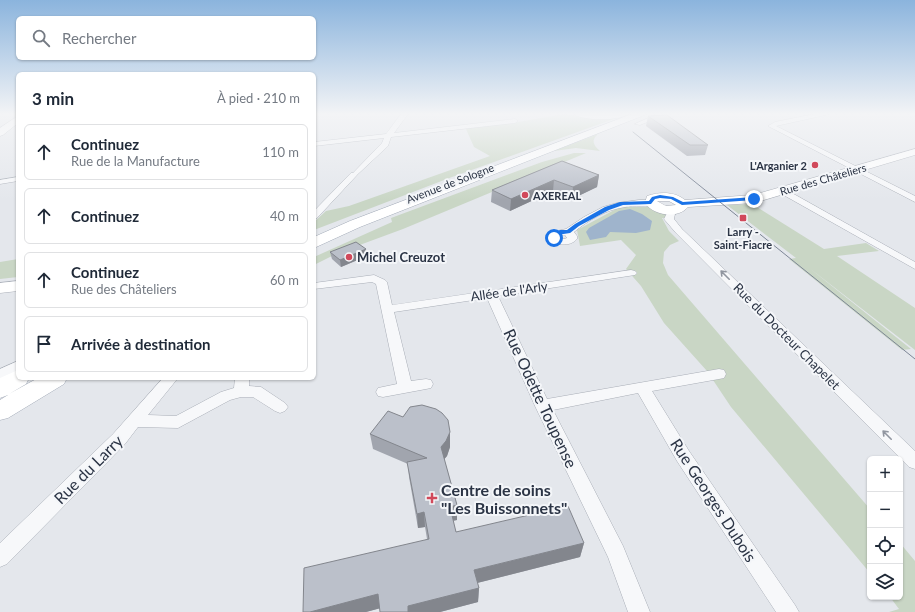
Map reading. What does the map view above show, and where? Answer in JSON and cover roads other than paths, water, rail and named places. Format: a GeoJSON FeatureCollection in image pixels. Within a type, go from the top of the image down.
{"type":"FeatureCollection","features":[{"type":"Feature","properties":{"kind":"main road","name":"Avenue de Sologne"},"geometry":{"type":"LineString","coordinates":[[316,235],[403,200],[567,143]]}},
{"type":"Feature","properties":{"kind":"main road","name":"Avenue de Sologne"},"geometry":{"type":"LineString","coordinates":[[316,242],[355,224],[569,143]]}},
{"type":"Feature","properties":{"kind":"main road"},"geometry":{"type":"LineString","coordinates":[[0,389],[16,379]]}},
{"type":"Feature","properties":{"kind":"main road"},"geometry":{"type":"LineString","coordinates":[[0,400],[35,380]]}},
{"type":"Feature","properties":{"kind":"main road"},"geometry":{"type":"LineString","coordinates":[[0,411],[53,380]]}},
{"type":"Feature","properties":{"kind":"street"},"geometry":{"type":"LineString","coordinates":[[316,144],[327,143]]}},
{"type":"Feature","properties":{"kind":"street"},"geometry":{"type":"LineString","coordinates":[[316,214],[386,143]]}},
{"type":"Feature","properties":{"kind":"street"},"geometry":{"type":"LineString","coordinates":[[804,143],[915,200]]}},
{"type":"Feature","properties":{"kind":"street","name":"Rue des Châteliers"},"geometry":{"type":"LineString","coordinates":[[651,203],[661,209],[754,199],[915,152]]}},
{"type":"Feature","properties":{"kind":"street"},"geometry":{"type":"LineString","coordinates":[[0,182],[16,179]]}},
{"type":"Feature","properties":{"kind":"street"},"geometry":{"type":"LineString","coordinates":[[782,191],[915,266]]}},
{"type":"Feature","properties":{"kind":"street"},"geometry":{"type":"LineString","coordinates":[[568,232],[577,225],[616,205],[630,202],[651,203]]}},
{"type":"Feature","properties":{"kind":"street","name":"Rue du Docteur Chapelet"},"geometry":{"type":"LineString","coordinates":[[679,207],[671,213],[669,219],[679,231],[915,462]]}},
{"type":"Feature","properties":{"kind":"street","name":"Allée de l'Arly"},"geometry":{"type":"LineString","coordinates":[[387,309],[631,273]]}},
{"type":"Feature","properties":{"kind":"street"},"geometry":{"type":"LineString","coordinates":[[316,286],[374,278],[379,279],[381,282],[405,387]]}},
{"type":"Feature","properties":{"kind":"street"},"geometry":{"type":"LineString","coordinates":[[0,288],[16,286]]}},
{"type":"Feature","properties":{"kind":"street","name":"Rue Odette Toupense"},"geometry":{"type":"LineString","coordinates":[[491,294],[543,406],[616,553],[639,612]]}},
{"type":"Feature","properties":{"kind":"street"},"geometry":{"type":"LineString","coordinates":[[0,375],[16,367]]}},
{"type":"Feature","properties":{"kind":"street"},"geometry":{"type":"LineString","coordinates":[[543,406],[718,374]]}},
{"type":"Feature","properties":{"kind":"street","name":"Rue du Larry"},"geometry":{"type":"LineString","coordinates":[[0,557],[119,439],[169,380]]}},
{"type":"Feature","properties":{"kind":"street"},"geometry":{"type":"LineString","coordinates":[[383,392],[426,384]]}},
{"type":"Feature","properties":{"kind":"street"},"geometry":{"type":"LineString","coordinates":[[134,421],[178,422],[226,396],[242,385],[280,407]]}},
{"type":"Feature","properties":{"kind":"street","name":"Rue Georges Dubois"},"geometry":{"type":"LineString","coordinates":[[642,387],[683,456],[788,612]]}},
{"type":"Feature","properties":{"kind":"water"},"geometry":{"type":"Polygon","coordinates":[[[630,209],[642,214],[652,221],[650,230],[636,233],[610,232],[606,237],[590,240],[586,232],[589,228],[619,211],[630,209]]]}},
{"type":"Feature","properties":{"kind":"tram line"},"geometry":{"type":"LineString","coordinates":[[646,143],[915,359]]}},
{"type":"Feature","properties":{"kind":"place","name":"L'Arganier 2"},"geometry":{"type":"Point","coordinates":[815,165]}},
{"type":"Feature","properties":{"kind":"place","name":"AXEREAL"},"geometry":{"type":"Point","coordinates":[525,195]}},
{"type":"Feature","properties":{"kind":"place","name":"Larry - Saint-Fiacre"},"geometry":{"type":"Point","coordinates":[743,218]}},
{"type":"Feature","properties":{"kind":"place","name":"Michel Creuzot"},"geometry":{"type":"Point","coordinates":[349,257]}},
{"type":"Feature","properties":{"kind":"place","name":"Centre de soins \"Les Buissonnets\""},"geometry":{"type":"Point","coordinates":[432,498]}}]}
